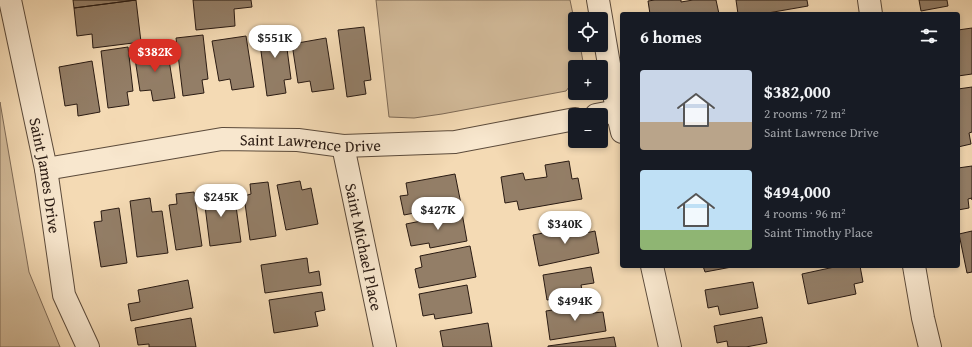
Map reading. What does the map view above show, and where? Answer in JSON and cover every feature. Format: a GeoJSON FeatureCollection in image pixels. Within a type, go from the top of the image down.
{"type":"FeatureCollection","features":[{"type":"Feature","properties":{"kind":"street","name":"Saint James Drive"},"geometry":{"type":"LineString","coordinates":[[10,0],[46,169],[64,295],[88,347]]}},
{"type":"Feature","properties":{"kind":"street"},"geometry":{"type":"LineString","coordinates":[[598,0],[620,124]]}},
{"type":"Feature","properties":{"kind":"street"},"geometry":{"type":"LineString","coordinates":[[868,0],[871,12]]}},
{"type":"Feature","properties":{"kind":"street"},"geometry":{"type":"LineString","coordinates":[[608,113],[617,111]]}},
{"type":"Feature","properties":{"kind":"street","name":"Saint Lawrence Drive"},"geometry":{"type":"LineString","coordinates":[[46,169],[222,139],[298,140],[343,146],[455,142],[568,120]]}},
{"type":"Feature","properties":{"kind":"street","name":"Saint Michael Place"},"geometry":{"type":"LineString","coordinates":[[343,146],[385,347]]}},
{"type":"Feature","properties":{"kind":"street"},"geometry":{"type":"LineString","coordinates":[[652,268],[670,347]]}},
{"type":"Feature","properties":{"kind":"street"},"geometry":{"type":"LineString","coordinates":[[914,268],[923,318],[930,347]]}},
{"type":"Feature","properties":{"kind":"shaded area"},"geometry":{"type":"Polygon","coordinates":[[[376,0],[570,0],[572,12],[568,12],[568,52],[581,52],[583,60],[568,60],[568,88],[566,91],[442,114],[414,118],[389,117],[376,0]]]}},
{"type":"Feature","properties":{"kind":"shaded area"},"geometry":{"type":"Polygon","coordinates":[[[0,102],[29,272],[60,347],[0,347],[0,102]]]}},
{"type":"Feature","properties":{"kind":"building"},"geometry":{"type":"Polygon","coordinates":[[[73,0],[136,0],[74,8],[73,0]]]}},
{"type":"Feature","properties":{"kind":"building"},"geometry":{"type":"Polygon","coordinates":[[[136,0],[141,42],[93,48],[92,34],[77,36],[74,8],[136,0]]]}},
{"type":"Feature","properties":{"kind":"building"},"geometry":{"type":"Polygon","coordinates":[[[193,0],[251,0],[252,7],[234,9],[235,26],[196,30],[193,0]]]}},
{"type":"Feature","properties":{"kind":"building"},"geometry":{"type":"Polygon","coordinates":[[[681,0],[681,2],[693,0],[716,0],[719,12],[650,12],[648,1],[681,0]]]}},
{"type":"Feature","properties":{"kind":"building"},"geometry":{"type":"Polygon","coordinates":[[[736,0],[807,0],[808,6],[774,12],[738,12],[736,0]]]}},
{"type":"Feature","properties":{"kind":"building"},"geometry":{"type":"Polygon","coordinates":[[[919,0],[947,0],[948,6],[921,11],[919,0]]]}},
{"type":"Feature","properties":{"kind":"building"},"geometry":{"type":"Polygon","coordinates":[[[284,26],[291,79],[284,80],[286,93],[267,96],[258,29],[284,26]]]}},
{"type":"Feature","properties":{"kind":"building"},"geometry":{"type":"Polygon","coordinates":[[[364,27],[371,80],[364,81],[366,94],[347,97],[338,30],[364,27]]]}},
{"type":"Feature","properties":{"kind":"building"},"geometry":{"type":"Polygon","coordinates":[[[972,28],[972,74],[960,76],[960,30],[972,28]]]}},
{"type":"Feature","properties":{"kind":"building"},"geometry":{"type":"Polygon","coordinates":[[[203,35],[208,79],[202,80],[204,93],[183,96],[176,38],[203,35]]]}},
{"type":"Feature","properties":{"kind":"building"},"geometry":{"type":"Polygon","coordinates":[[[246,36],[254,87],[232,90],[230,79],[219,81],[212,41],[246,36]]]}},
{"type":"Feature","properties":{"kind":"building"},"geometry":{"type":"Polygon","coordinates":[[[326,38],[334,89],[312,92],[310,81],[298,83],[292,44],[326,38]]]}},
{"type":"Feature","properties":{"kind":"building"},"geometry":{"type":"Polygon","coordinates":[[[128,47],[133,91],[127,92],[129,105],[108,108],[101,51],[128,47]]]}},
{"type":"Feature","properties":{"kind":"building"},"geometry":{"type":"Polygon","coordinates":[[[167,47],[175,98],[153,101],[151,90],[140,91],[134,52],[167,47]]]}},
{"type":"Feature","properties":{"kind":"building"},"geometry":{"type":"Polygon","coordinates":[[[92,61],[100,112],[78,116],[77,104],[65,106],[59,67],[92,61]]]}},
{"type":"Feature","properties":{"kind":"building"},"geometry":{"type":"Polygon","coordinates":[[[972,87],[972,132],[969,133],[971,144],[960,147],[960,89],[972,87]]]}},
{"type":"Feature","properties":{"kind":"building"},"geometry":{"type":"Polygon","coordinates":[[[569,161],[572,179],[578,178],[582,199],[519,210],[517,201],[505,203],[501,177],[523,173],[525,180],[547,177],[545,165],[569,161]]]}},
{"type":"Feature","properties":{"kind":"building"},"geometry":{"type":"Polygon","coordinates":[[[972,166],[972,198],[968,199],[969,208],[960,210],[960,168],[972,166]]]}},
{"type":"Feature","properties":{"kind":"building"},"geometry":{"type":"Polygon","coordinates":[[[455,174],[461,204],[404,215],[400,196],[408,195],[406,183],[455,174]]]}},
{"type":"Feature","properties":{"kind":"building"},"geometry":{"type":"Polygon","coordinates":[[[300,181],[302,190],[311,188],[318,224],[286,230],[277,185],[300,181]]]}},
{"type":"Feature","properties":{"kind":"building"},"geometry":{"type":"Polygon","coordinates":[[[268,182],[276,236],[250,240],[244,196],[251,194],[250,184],[268,182]]]}},
{"type":"Feature","properties":{"kind":"building"},"geometry":{"type":"Polygon","coordinates":[[[223,187],[225,200],[235,199],[241,242],[210,246],[203,190],[223,187]]]}},
{"type":"Feature","properties":{"kind":"building"},"geometry":{"type":"Polygon","coordinates":[[[194,192],[202,246],[176,250],[169,205],[177,204],[176,194],[194,192]]]}},
{"type":"Feature","properties":{"kind":"building"},"geometry":{"type":"Polygon","coordinates":[[[150,198],[152,212],[162,211],[168,253],[137,257],[130,201],[150,198]]]}},
{"type":"Feature","properties":{"kind":"building"},"geometry":{"type":"Polygon","coordinates":[[[119,208],[127,263],[101,267],[94,222],[102,221],[101,211],[119,208]]]}},
{"type":"Feature","properties":{"kind":"building"},"geometry":{"type":"Polygon","coordinates":[[[462,213],[467,241],[430,248],[429,243],[411,246],[406,224],[462,213]]]}},
{"type":"Feature","properties":{"kind":"building"},"geometry":{"type":"Polygon","coordinates":[[[579,226],[581,234],[595,231],[599,253],[539,266],[533,235],[579,226]]]}},
{"type":"Feature","properties":{"kind":"building"},"geometry":{"type":"Polygon","coordinates":[[[972,231],[972,272],[967,273],[960,234],[972,231]]]}},
{"type":"Feature","properties":{"kind":"building"},"geometry":{"type":"Polygon","coordinates":[[[470,246],[476,277],[419,288],[415,269],[422,267],[420,256],[470,246]]]}},
{"type":"Feature","properties":{"kind":"building"},"geometry":{"type":"Polygon","coordinates":[[[307,258],[309,273],[319,271],[321,285],[265,293],[261,265],[307,258]]]}},
{"type":"Feature","properties":{"kind":"building"},"geometry":{"type":"Polygon","coordinates":[[[591,267],[594,283],[581,285],[583,294],[547,300],[543,275],[591,267]]]}},
{"type":"Feature","properties":{"kind":"building"},"geometry":{"type":"Polygon","coordinates":[[[704,268],[726,268],[705,272],[704,268]]]}},
{"type":"Feature","properties":{"kind":"building"},"geometry":{"type":"Polygon","coordinates":[[[830,268],[860,268],[863,282],[854,284],[856,294],[808,304],[802,274],[830,268]]]}},
{"type":"Feature","properties":{"kind":"building"},"geometry":{"type":"Polygon","coordinates":[[[188,280],[193,308],[131,321],[128,304],[140,302],[138,290],[188,280]]]}},
{"type":"Feature","properties":{"kind":"building"},"geometry":{"type":"Polygon","coordinates":[[[753,282],[758,308],[720,315],[718,306],[708,308],[705,290],[753,282]]]}},
{"type":"Feature","properties":{"kind":"building"},"geometry":{"type":"Polygon","coordinates":[[[467,285],[472,313],[435,319],[434,314],[423,316],[419,294],[467,285]]]}},
{"type":"Feature","properties":{"kind":"building"},"geometry":{"type":"Polygon","coordinates":[[[322,292],[325,310],[315,312],[318,326],[274,333],[269,300],[322,292]]]}},
{"type":"Feature","properties":{"kind":"building"},"geometry":{"type":"Polygon","coordinates":[[[592,304],[593,313],[603,312],[606,331],[550,340],[546,311],[592,304]]]}},
{"type":"Feature","properties":{"kind":"building"},"geometry":{"type":"Polygon","coordinates":[[[762,317],[767,343],[746,347],[728,347],[727,341],[717,343],[714,326],[762,317]]]}},
{"type":"Feature","properties":{"kind":"building"},"geometry":{"type":"Polygon","coordinates":[[[191,318],[196,347],[149,347],[149,344],[138,345],[135,328],[191,318]]]}},
{"type":"Feature","properties":{"kind":"building"},"geometry":{"type":"Polygon","coordinates":[[[488,323],[492,347],[443,347],[440,331],[488,323]]]}},
{"type":"Feature","properties":{"kind":"building"},"geometry":{"type":"Polygon","coordinates":[[[614,337],[616,347],[548,347],[548,346],[614,337]]]}}]}
